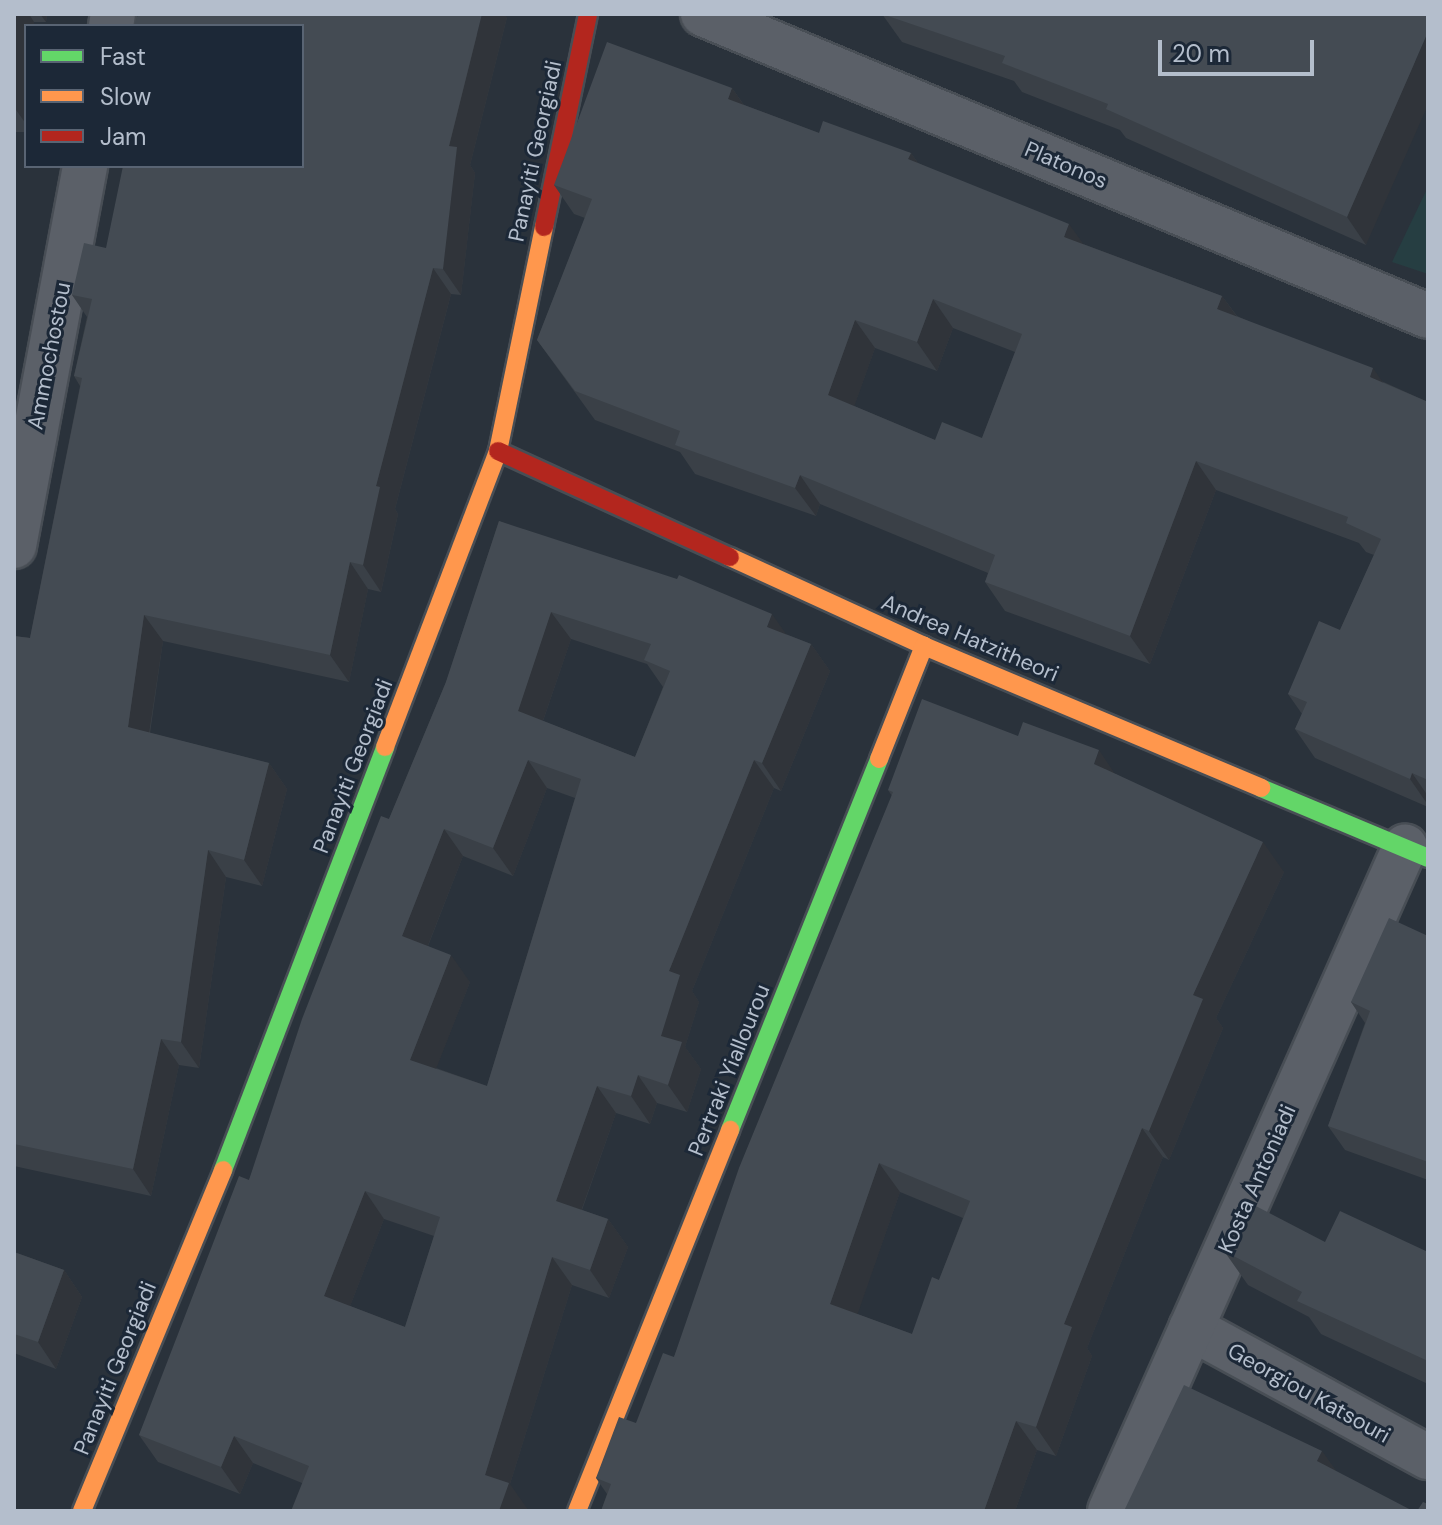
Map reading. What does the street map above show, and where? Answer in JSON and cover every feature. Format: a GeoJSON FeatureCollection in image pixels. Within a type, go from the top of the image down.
{"type":"FeatureCollection","features":[{"type":"Feature","properties":{"kind":"street","name":"Panayiti Georgiadi"},"geometry":{"type":"LineString","coordinates":[[82,1511],[239,1132],[498,451],[588,14]]}},
{"type":"Feature","properties":{"kind":"street","name":"Platonos"},"geometry":{"type":"LineString","coordinates":[[703,14],[1428,316]]}},
{"type":"Feature","properties":{"kind":"street","name":"Ammochostou"},"geometry":{"type":"LineString","coordinates":[[14,546],[85,168]]}},
{"type":"Feature","properties":{"kind":"street","name":"Andrea Hatzitheori"},"geometry":{"type":"LineString","coordinates":[[498,451],[924,646],[1416,853]]}},
{"type":"Feature","properties":{"kind":"street","name":"Pertraki Yiallourou"},"geometry":{"type":"LineString","coordinates":[[577,1511],[924,646]]}},
{"type":"Feature","properties":{"kind":"street","name":"Kosta Antoniadi"},"geometry":{"type":"LineString","coordinates":[[1110,1511],[1191,1328],[1416,853]]}},
{"type":"Feature","properties":{"kind":"street","name":"Georgiou Katsouri"},"geometry":{"type":"LineString","coordinates":[[1191,1328],[1428,1457]]}},
{"type":"Feature","properties":{"kind":"green space"},"geometry":{"type":"Polygon","coordinates":[[[1428,187],[1428,274],[1392,262],[1428,187]]]}},
{"type":"Feature","properties":{"kind":"building"},"geometry":{"type":"Polygon","coordinates":[[[138,14],[482,14],[449,146],[457,147],[443,269],[433,268],[376,486],[380,487],[363,565],[350,562],[330,655],[144,615],[128,727],[269,763],[244,860],[208,850],[181,1042],[161,1039],[133,1169],[14,1144],[14,636],[30,638],[82,378],[74,376],[92,299],[72,295],[84,243],[106,248],[123,168],[304,168],[304,24],[135,24],[138,14]]]}},
{"type":"Feature","properties":{"kind":"building"},"geometry":{"type":"Polygon","coordinates":[[[882,14],[1428,14],[1428,32],[1347,217],[1106,109],[1108,104],[1002,63],[1005,56],[882,14]]]}},
{"type":"Feature","properties":{"kind":"building"},"geometry":{"type":"Polygon","coordinates":[[[607,42],[732,88],[728,99],[819,133],[823,121],[911,153],[908,159],[1069,224],[1064,237],[1222,296],[1217,309],[1373,368],[1370,377],[1428,402],[1428,780],[1412,773],[1410,779],[1295,729],[1307,702],[1288,694],[1319,621],[1340,630],[1381,539],[1346,523],[1348,517],[1196,461],[1130,636],[985,582],[995,555],[800,475],[795,488],[675,445],[680,431],[575,391],[537,340],[592,199],[554,185],[607,42]],[[933,299],[917,342],[855,320],[828,395],[935,440],[942,422],[982,438],[1022,334],[933,299]]]}},
{"type":"Feature","properties":{"kind":"building"},"geometry":{"type":"Polygon","coordinates":[[[499,521],[677,579],[679,575],[772,614],[767,627],[811,644],[762,763],[754,760],[669,971],[680,975],[661,1036],[682,1042],[668,1085],[638,1075],[631,1096],[597,1086],[556,1201],[608,1219],[590,1270],[552,1257],[485,1475],[509,1483],[499,1511],[291,1511],[309,1466],[234,1436],[221,1467],[139,1435],[239,1176],[249,1180],[302,1019],[381,816],[389,819],[446,682],[499,521]],[[551,612],[518,711],[635,757],[670,671],[644,660],[651,644],[551,612]],[[528,760],[493,848],[444,829],[402,936],[451,955],[410,1060],[487,1086],[581,779],[528,760]],[[365,1191],[324,1296],[405,1327],[440,1217],[365,1191]]]}},
{"type":"Feature","properties":{"kind":"building"},"geometry":{"type":"Polygon","coordinates":[[[922,699],[1018,736],[1023,722],[1099,750],[1094,764],[1263,842],[1193,995],[1203,999],[1149,1131],[1142,1128],[1064,1324],[1072,1327],[1036,1427],[1016,1421],[984,1511],[601,1511],[611,1484],[596,1478],[619,1417],[636,1423],[663,1353],[674,1357],[739,1168],[893,792],[888,790],[922,699]],[[879,1163],[830,1304],[912,1334],[932,1277],[939,1280],[970,1201],[879,1163]]]}},
{"type":"Feature","properties":{"kind":"building"},"geometry":{"type":"Polygon","coordinates":[[[1389,918],[1428,936],[1428,1162],[1328,1126],[1370,1011],[1351,1002],[1389,918]]]}},
{"type":"Feature","properties":{"kind":"building"},"geometry":{"type":"Polygon","coordinates":[[[1250,1203],[1325,1242],[1340,1211],[1428,1252],[1428,1361],[1297,1301],[1302,1292],[1224,1251],[1250,1203]]]}},
{"type":"Feature","properties":{"kind":"building"},"geometry":{"type":"Polygon","coordinates":[[[14,1252],[64,1270],[38,1342],[14,1334],[14,1252]]]}},
{"type":"Feature","properties":{"kind":"building"},"geometry":{"type":"Polygon","coordinates":[[[1184,1385],[1322,1451],[1317,1461],[1413,1511],[1124,1511],[1184,1385]]]}},
{"type":"Feature","properties":{"kind":"building"},"geometry":{"type":"Polygon","coordinates":[[[1423,1502],[1428,1504],[1428,1511],[1417,1511],[1423,1502]]]}},
{"type":"Feature","properties":{"kind":"traffic: fast"},"geometry":{"type":"LineString","coordinates":[[223,1170],[385,747]]}},
{"type":"Feature","properties":{"kind":"traffic: fast"},"geometry":{"type":"LineString","coordinates":[[730,1130],[879,759]]}},
{"type":"Feature","properties":{"kind":"traffic: fast"},"geometry":{"type":"LineString","coordinates":[[1261,788],[1428,858]]}},
{"type":"Feature","properties":{"kind":"traffic: slow"},"geometry":{"type":"LineString","coordinates":[[385,747],[498,451],[544,227]]}},
{"type":"Feature","properties":{"kind":"traffic: slow"},"geometry":{"type":"LineString","coordinates":[[730,557],[924,646],[1261,788]]}},
{"type":"Feature","properties":{"kind":"traffic: slow"},"geometry":{"type":"LineString","coordinates":[[879,759],[924,646]]}},
{"type":"Feature","properties":{"kind":"traffic: slow"},"geometry":{"type":"LineString","coordinates":[[577,1511],[730,1130]]}},
{"type":"Feature","properties":{"kind":"traffic: slow"},"geometry":{"type":"LineString","coordinates":[[82,1511],[223,1170]]}},
{"type":"Feature","properties":{"kind":"traffic: jam"},"geometry":{"type":"LineString","coordinates":[[544,227],[588,14]]}},
{"type":"Feature","properties":{"kind":"traffic: jam"},"geometry":{"type":"LineString","coordinates":[[498,451],[730,557]]}}]}
